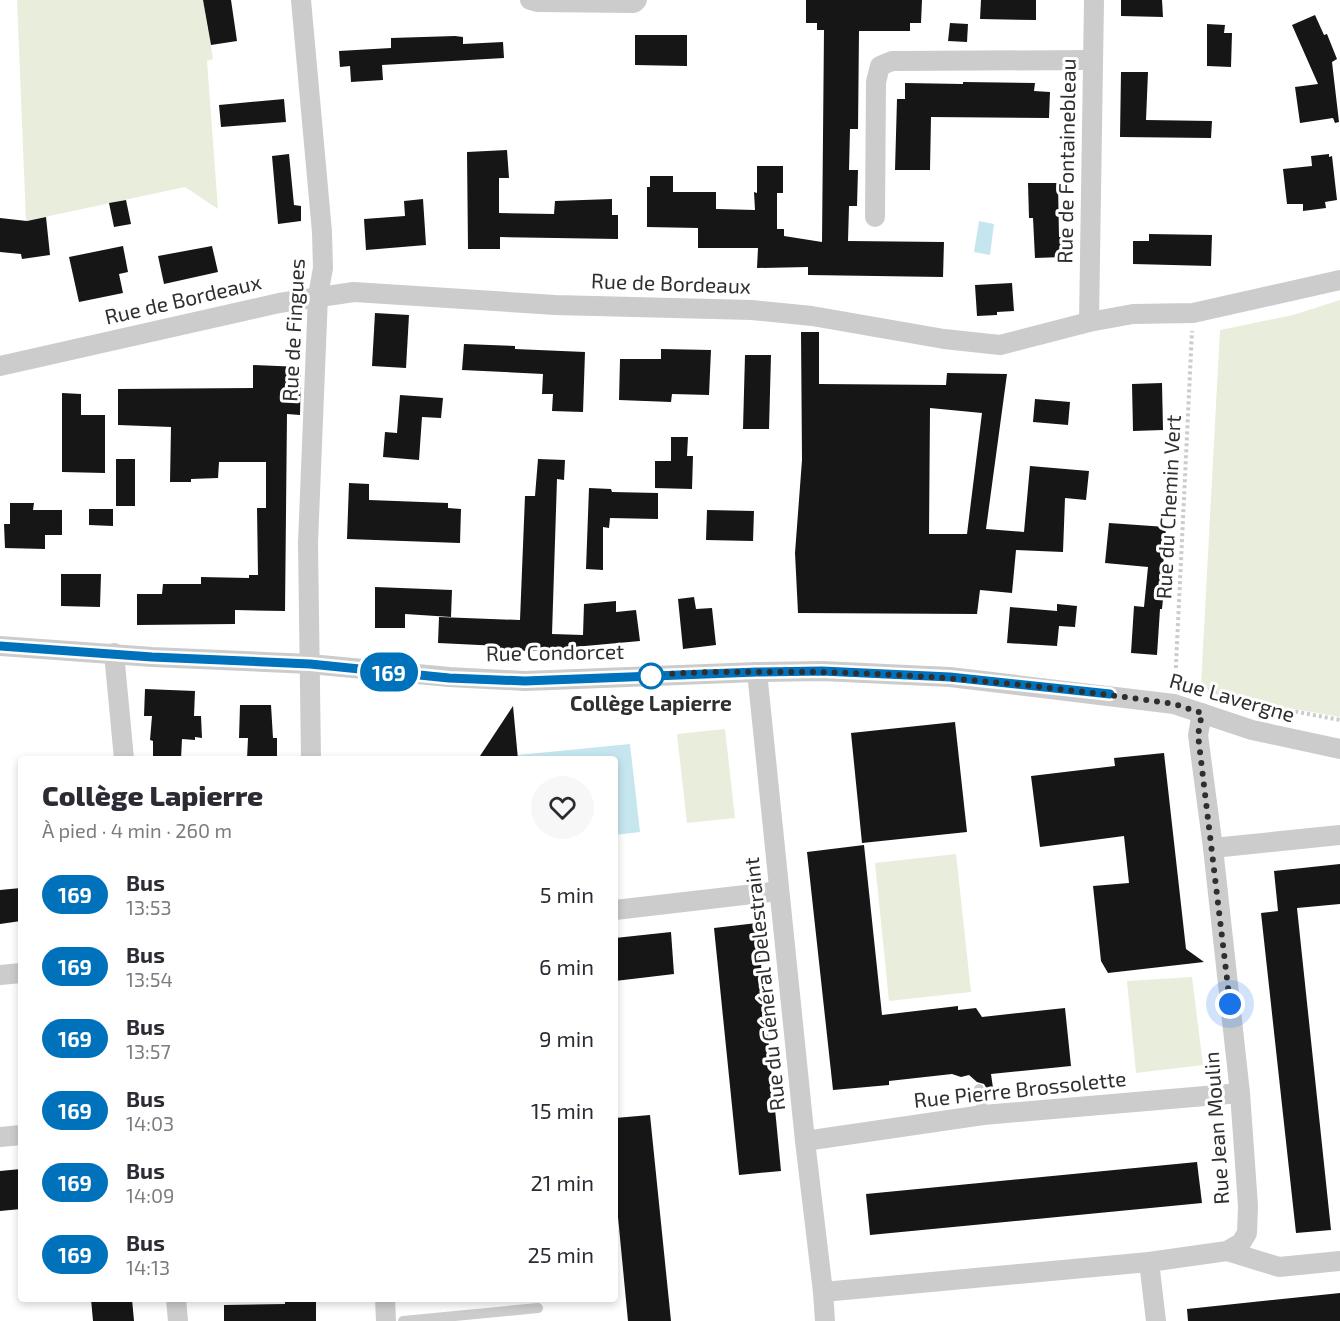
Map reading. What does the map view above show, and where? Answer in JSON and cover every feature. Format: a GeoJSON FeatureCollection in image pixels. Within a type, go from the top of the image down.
{"type":"FeatureCollection","features":[{"type":"Feature","properties":{"kind":"street","name":"Rue de Fingues"},"geometry":{"type":"LineString","coordinates":[[301,0],[322,232],[323,268],[318,296],[308,543],[311,756]]}},
{"type":"Feature","properties":{"kind":"street"},"geometry":{"type":"LineString","coordinates":[[530,0],[634,3],[638,0]]}},
{"type":"Feature","properties":{"kind":"street","name":"Rue de Fontainebleau"},"geometry":{"type":"LineString","coordinates":[[1089,322],[1094,0]]}},
{"type":"Feature","properties":{"kind":"street"},"geometry":{"type":"LineString","coordinates":[[875,218],[876,82],[880,66],[892,61],[1093,60]]}},
{"type":"Feature","properties":{"kind":"street","name":"Rue de Bordeaux"},"geometry":{"type":"LineString","coordinates":[[0,366],[279,303],[354,292],[555,305],[752,310],[812,316],[944,339],[1000,345],[1089,322],[1133,314],[1193,313],[1340,280]]}},
{"type":"Feature","properties":{"kind":"street","name":"Rue Condorcet"},"geometry":{"type":"LineString","coordinates":[[0,646],[310,664],[449,678],[525,681],[822,671],[950,677],[1110,694]]}},
{"type":"Feature","properties":{"kind":"street"},"geometry":{"type":"LineString","coordinates":[[114,653],[124,756]]}},
{"type":"Feature","properties":{"kind":"street","name":"Rue du Général Delestraint"},"geometry":{"type":"LineString","coordinates":[[757,672],[825,1321]]}},
{"type":"Feature","properties":{"kind":"street","name":"Rue Lavergne"},"geometry":{"type":"LineString","coordinates":[[1110,694],[1174,704],[1252,730],[1340,749]]}},
{"type":"Feature","properties":{"kind":"street","name":"Rue Jean Moulin"},"geometry":{"type":"LineString","coordinates":[[1202,713],[1198,735],[1240,1093],[1248,1206],[1247,1233],[1241,1243],[1227,1251]]}},
{"type":"Feature","properties":{"kind":"street"},"geometry":{"type":"LineString","coordinates":[[1213,848],[1340,835]]}},
{"type":"Feature","properties":{"kind":"street"},"geometry":{"type":"LineString","coordinates":[[618,910],[779,891]]}},
{"type":"Feature","properties":{"kind":"street"},"geometry":{"type":"LineString","coordinates":[[0,975],[18,972]]}},
{"type":"Feature","properties":{"kind":"street","name":"Rue Pierre Brossolette"},"geometry":{"type":"LineString","coordinates":[[805,1141],[983,1115],[1240,1093]]}},
{"type":"Feature","properties":{"kind":"street"},"geometry":{"type":"LineString","coordinates":[[0,1137],[18,1135]]}},
{"type":"Feature","properties":{"kind":"street"},"geometry":{"type":"LineString","coordinates":[[823,1292],[1149,1262],[1227,1251],[1279,1267],[1340,1261]]}},
{"type":"Feature","properties":{"kind":"street"},"geometry":{"type":"LineString","coordinates":[[1149,1262],[1156,1321]]}},
{"type":"Feature","properties":{"kind":"street"},"geometry":{"type":"LineString","coordinates":[[176,1302],[178,1321]]}},
{"type":"Feature","properties":{"kind":"street"},"geometry":{"type":"LineString","coordinates":[[385,1302],[386,1321]]}},
{"type":"Feature","properties":{"kind":"lane"},"geometry":{"type":"LineString","coordinates":[[979,1089],[983,1115]]}},
{"type":"Feature","properties":{"kind":"lane"},"geometry":{"type":"LineString","coordinates":[[403,1321],[538,1308]]}},
{"type":"Feature","properties":{"kind":"path","name":"Rue du Chemin Vert"},"geometry":{"type":"LineString","coordinates":[[1174,704],[1193,313]]}},
{"type":"Feature","properties":{"kind":"path"},"geometry":{"type":"LineString","coordinates":[[1175,681],[1266,706],[1340,720]]}},
{"type":"Feature","properties":{"kind":"green space"},"geometry":{"type":"Polygon","coordinates":[[[17,0],[203,0],[213,59],[207,61],[218,209],[185,187],[26,221],[17,0]]]}},
{"type":"Feature","properties":{"kind":"green space"},"geometry":{"type":"Polygon","coordinates":[[[1340,300],[1340,717],[1219,696],[1201,685],[1220,330],[1293,315],[1340,300]]]}},
{"type":"Feature","properties":{"kind":"green space"},"geometry":{"type":"Polygon","coordinates":[[[725,729],[735,818],[687,823],[677,734],[725,729]]]}},
{"type":"Feature","properties":{"kind":"green space"},"geometry":{"type":"Polygon","coordinates":[[[956,854],[971,992],[889,1001],[875,863],[956,854]]]}},
{"type":"Feature","properties":{"kind":"green space"},"geometry":{"type":"Polygon","coordinates":[[[1192,977],[1203,1065],[1136,1073],[1127,981],[1192,977]]]}},
{"type":"Feature","properties":{"kind":"water"},"geometry":{"type":"Polygon","coordinates":[[[979,221],[994,224],[990,255],[974,252],[979,221]]]}},
{"type":"Feature","properties":{"kind":"water"},"geometry":{"type":"Polygon","coordinates":[[[630,744],[640,832],[618,835],[618,756],[518,755],[630,744]]]}},
{"type":"Feature","properties":{"kind":"building"},"geometry":{"type":"Polygon","coordinates":[[[203,0],[231,0],[237,41],[211,45],[203,0]]]}},
{"type":"Feature","properties":{"kind":"building"},"geometry":{"type":"Polygon","coordinates":[[[806,0],[922,0],[921,23],[910,23],[910,31],[859,31],[858,129],[850,129],[849,170],[858,170],[857,206],[849,206],[848,241],[944,242],[943,277],[808,275],[808,267],[757,268],[758,248],[698,248],[698,228],[647,227],[647,187],[650,187],[650,176],[673,176],[673,192],[716,192],[716,209],[755,210],[754,192],[757,193],[757,166],[783,166],[783,193],[777,193],[777,229],[784,229],[784,236],[822,242],[824,30],[817,30],[817,23],[806,23],[806,0]]]}},
{"type":"Feature","properties":{"kind":"building"},"geometry":{"type":"Polygon","coordinates":[[[981,0],[1036,0],[1036,20],[980,19],[981,0]]]}},
{"type":"Feature","properties":{"kind":"building"},"geometry":{"type":"Polygon","coordinates":[[[1121,0],[1162,0],[1163,17],[1121,16],[1121,0]]]}},
{"type":"Feature","properties":{"kind":"building"},"geometry":{"type":"Polygon","coordinates":[[[1315,15],[1324,35],[1327,34],[1337,59],[1332,62],[1339,122],[1335,123],[1333,118],[1300,123],[1295,87],[1318,84],[1292,25],[1315,15]]]}},
{"type":"Feature","properties":{"kind":"building"},"geometry":{"type":"Polygon","coordinates":[[[950,23],[968,24],[967,42],[948,41],[950,23]]]}},
{"type":"Feature","properties":{"kind":"building"},"geometry":{"type":"Polygon","coordinates":[[[1207,24],[1225,25],[1224,33],[1232,33],[1231,67],[1207,66],[1207,24]]]}},
{"type":"Feature","properties":{"kind":"building"},"geometry":{"type":"Polygon","coordinates":[[[635,35],[687,35],[687,66],[635,65],[635,35]]]}},
{"type":"Feature","properties":{"kind":"building"},"geometry":{"type":"Polygon","coordinates":[[[463,37],[463,44],[503,42],[504,58],[382,65],[383,80],[351,82],[350,66],[340,67],[339,51],[391,48],[391,38],[463,37]]]}},
{"type":"Feature","properties":{"kind":"building"},"geometry":{"type":"Polygon","coordinates":[[[1121,72],[1148,72],[1146,120],[1212,121],[1211,138],[1120,137],[1121,72]]]}},
{"type":"Feature","properties":{"kind":"building"},"geometry":{"type":"Polygon","coordinates":[[[963,82],[1035,83],[1034,91],[1050,92],[1049,118],[931,117],[930,170],[895,170],[897,99],[905,99],[905,83],[963,84],[963,82]]]}},
{"type":"Feature","properties":{"kind":"building"},"geometry":{"type":"Polygon","coordinates":[[[284,99],[286,122],[221,127],[219,105],[284,99]]]}},
{"type":"Feature","properties":{"kind":"building"},"geometry":{"type":"Polygon","coordinates":[[[507,150],[509,178],[499,178],[499,213],[554,214],[555,201],[612,199],[612,215],[618,215],[618,239],[500,237],[500,249],[468,249],[467,152],[507,150]]]}},
{"type":"Feature","properties":{"kind":"building"},"geometry":{"type":"Polygon","coordinates":[[[289,154],[294,205],[301,206],[301,221],[278,224],[272,156],[289,154]]]}},
{"type":"Feature","properties":{"kind":"building"},"geometry":{"type":"Polygon","coordinates":[[[1329,154],[1329,157],[1332,156],[1337,200],[1325,202],[1326,208],[1303,211],[1303,204],[1287,204],[1283,169],[1312,166],[1311,156],[1329,154]]]}},
{"type":"Feature","properties":{"kind":"building"},"geometry":{"type":"Polygon","coordinates":[[[1028,183],[1058,183],[1059,237],[1063,237],[1063,257],[1035,258],[1033,218],[1029,218],[1028,183]]]}},
{"type":"Feature","properties":{"kind":"building"},"geometry":{"type":"Polygon","coordinates":[[[423,199],[426,245],[366,250],[364,219],[405,216],[404,201],[423,199]]]}},
{"type":"Feature","properties":{"kind":"building"},"geometry":{"type":"Polygon","coordinates":[[[126,200],[131,224],[114,227],[109,203],[126,200]]]}},
{"type":"Feature","properties":{"kind":"building"},"geometry":{"type":"Polygon","coordinates":[[[46,217],[50,255],[22,259],[21,254],[0,252],[0,218],[27,221],[46,217]]]}},
{"type":"Feature","properties":{"kind":"building"},"geometry":{"type":"Polygon","coordinates":[[[1149,234],[1212,235],[1211,266],[1133,264],[1133,241],[1149,241],[1149,234]]]}},
{"type":"Feature","properties":{"kind":"building"},"geometry":{"type":"Polygon","coordinates":[[[123,246],[128,272],[119,274],[123,293],[79,302],[69,257],[123,246]]]}},
{"type":"Feature","properties":{"kind":"building"},"geometry":{"type":"Polygon","coordinates":[[[212,246],[218,272],[164,284],[158,256],[212,246]]]}},
{"type":"Feature","properties":{"kind":"building"},"geometry":{"type":"Polygon","coordinates":[[[1012,283],[1014,311],[977,316],[975,285],[1012,283]]]}},
{"type":"Feature","properties":{"kind":"building"},"geometry":{"type":"Polygon","coordinates":[[[375,313],[409,315],[406,368],[372,366],[375,313]]]}},
{"type":"Feature","properties":{"kind":"building"},"geometry":{"type":"Polygon","coordinates":[[[801,332],[819,332],[819,384],[946,385],[947,373],[1007,374],[986,529],[1024,532],[1030,466],[1089,471],[1086,500],[1065,498],[1063,552],[1016,550],[1012,593],[980,590],[977,614],[798,613],[795,553],[802,460],[801,332]],[[930,408],[929,534],[967,534],[982,413],[930,408]]]}},
{"type":"Feature","properties":{"kind":"building"},"geometry":{"type":"Polygon","coordinates":[[[464,344],[585,352],[583,412],[552,411],[553,394],[542,394],[543,374],[462,370],[464,344]]]}},
{"type":"Feature","properties":{"kind":"building"},"geometry":{"type":"Polygon","coordinates":[[[661,349],[711,350],[709,395],[672,394],[671,402],[619,400],[620,359],[661,359],[661,349]]]}},
{"type":"Feature","properties":{"kind":"building"},"geometry":{"type":"Polygon","coordinates":[[[745,355],[771,355],[769,429],[743,429],[745,355]]]}},
{"type":"Feature","properties":{"kind":"building"},"geometry":{"type":"Polygon","coordinates":[[[253,365],[301,367],[300,415],[287,414],[285,611],[235,610],[235,624],[137,625],[137,594],[162,594],[163,584],[201,584],[201,577],[249,578],[249,575],[258,575],[257,508],[266,508],[266,462],[219,462],[218,478],[170,482],[171,427],[118,425],[118,389],[253,388],[253,365]]]}},
{"type":"Feature","properties":{"kind":"building"},"geometry":{"type":"Polygon","coordinates":[[[1162,383],[1163,430],[1133,431],[1132,384],[1162,383]]]}},
{"type":"Feature","properties":{"kind":"building"},"geometry":{"type":"Polygon","coordinates":[[[62,393],[81,394],[81,415],[105,415],[105,473],[62,472],[62,393]]]}},
{"type":"Feature","properties":{"kind":"building"},"geometry":{"type":"Polygon","coordinates":[[[400,395],[443,398],[441,418],[422,417],[419,460],[383,457],[385,432],[397,433],[400,395]]]}},
{"type":"Feature","properties":{"kind":"building"},"geometry":{"type":"Polygon","coordinates":[[[1035,399],[1070,402],[1068,425],[1033,422],[1035,399]]]}},
{"type":"Feature","properties":{"kind":"building"},"geometry":{"type":"Polygon","coordinates":[[[671,437],[688,437],[687,456],[693,456],[692,489],[655,488],[655,461],[671,461],[671,437]]]}},
{"type":"Feature","properties":{"kind":"building"},"geometry":{"type":"Polygon","coordinates":[[[116,459],[135,459],[135,506],[116,506],[116,459]]]}},
{"type":"Feature","properties":{"kind":"building"},"geometry":{"type":"Polygon","coordinates":[[[538,459],[565,460],[564,480],[557,479],[552,634],[583,635],[584,604],[616,601],[616,612],[636,610],[640,641],[530,651],[499,650],[500,646],[438,643],[439,617],[520,620],[525,496],[535,496],[538,459]]]}},
{"type":"Feature","properties":{"kind":"building"},"geometry":{"type":"Polygon","coordinates":[[[349,483],[369,484],[369,500],[448,503],[448,508],[461,509],[460,543],[347,539],[349,483]]]}},
{"type":"Feature","properties":{"kind":"building"},"geometry":{"type":"Polygon","coordinates":[[[589,488],[611,489],[612,492],[658,493],[658,519],[610,518],[609,528],[603,527],[603,570],[586,569],[589,488]]]}},
{"type":"Feature","properties":{"kind":"building"},"geometry":{"type":"Polygon","coordinates":[[[10,503],[34,503],[33,510],[62,510],[62,535],[45,535],[45,549],[5,548],[4,524],[10,524],[10,503]]]}},
{"type":"Feature","properties":{"kind":"building"},"geometry":{"type":"Polygon","coordinates":[[[89,509],[113,509],[113,526],[89,525],[89,509]]]}},
{"type":"Feature","properties":{"kind":"building"},"geometry":{"type":"Polygon","coordinates":[[[707,510],[754,511],[753,541],[706,540],[707,510]]]}},
{"type":"Feature","properties":{"kind":"building"},"geometry":{"type":"Polygon","coordinates":[[[1109,523],[1166,527],[1163,569],[1166,569],[1162,609],[1160,609],[1157,655],[1131,653],[1134,606],[1144,607],[1148,567],[1105,563],[1109,523]]]}},
{"type":"Feature","properties":{"kind":"building"},"geometry":{"type":"Polygon","coordinates":[[[61,574],[101,574],[100,607],[61,606],[61,574]]]}},
{"type":"Feature","properties":{"kind":"building"},"geometry":{"type":"Polygon","coordinates":[[[375,587],[452,590],[451,617],[405,614],[405,628],[375,628],[375,587]]]}},
{"type":"Feature","properties":{"kind":"building"},"geometry":{"type":"Polygon","coordinates":[[[694,597],[696,609],[712,608],[716,645],[683,649],[678,599],[694,597]]]}},
{"type":"Feature","properties":{"kind":"building"},"geometry":{"type":"Polygon","coordinates":[[[1057,604],[1077,606],[1075,627],[1059,626],[1057,646],[1007,643],[1010,607],[1057,611],[1057,604]]]}},
{"type":"Feature","properties":{"kind":"building"},"geometry":{"type":"Polygon","coordinates":[[[145,689],[195,691],[194,716],[201,716],[202,738],[182,739],[181,756],[153,756],[153,741],[150,740],[152,716],[144,716],[145,689]]]}},
{"type":"Feature","properties":{"kind":"building"},"geometry":{"type":"Polygon","coordinates":[[[240,705],[271,705],[273,738],[277,738],[277,756],[247,756],[248,738],[239,738],[240,705]]]}},
{"type":"Feature","properties":{"kind":"building"},"geometry":{"type":"Polygon","coordinates":[[[513,706],[518,756],[480,756],[513,706]]]}},
{"type":"Feature","properties":{"kind":"building"},"geometry":{"type":"Polygon","coordinates":[[[955,722],[967,832],[862,843],[851,733],[955,722]]]}},
{"type":"Feature","properties":{"kind":"building"},"geometry":{"type":"Polygon","coordinates":[[[1164,753],[1186,949],[1204,962],[1108,973],[1101,961],[1093,886],[1129,883],[1124,836],[1040,847],[1031,776],[1115,766],[1114,758],[1164,753]]]}},
{"type":"Feature","properties":{"kind":"building"},"geometry":{"type":"Polygon","coordinates":[[[864,845],[882,1015],[958,1006],[958,1010],[976,1008],[982,1017],[1065,1008],[1071,1066],[991,1074],[994,1095],[984,1084],[977,1082],[969,1075],[961,1077],[952,1074],[889,1081],[889,1085],[833,1090],[807,852],[864,845]]]}},
{"type":"Feature","properties":{"kind":"building"},"geometry":{"type":"Polygon","coordinates":[[[1340,864],[1340,904],[1297,908],[1331,1230],[1296,1233],[1261,913],[1278,911],[1274,871],[1340,864]]]}},
{"type":"Feature","properties":{"kind":"building"},"geometry":{"type":"Polygon","coordinates":[[[18,888],[18,921],[0,924],[0,890],[18,888]]]}},
{"type":"Feature","properties":{"kind":"building"},"geometry":{"type":"Polygon","coordinates":[[[757,923],[781,1171],[739,1175],[714,928],[757,923]]]}},
{"type":"Feature","properties":{"kind":"building"},"geometry":{"type":"Polygon","coordinates":[[[671,932],[674,974],[618,981],[618,938],[671,932]]]}},
{"type":"Feature","properties":{"kind":"building"},"geometry":{"type":"Polygon","coordinates":[[[650,1115],[671,1321],[628,1321],[618,1217],[618,1118],[650,1115]]]}},
{"type":"Feature","properties":{"kind":"building"},"geometry":{"type":"Polygon","coordinates":[[[1197,1162],[1202,1203],[870,1235],[866,1194],[1197,1162]]]}},
{"type":"Feature","properties":{"kind":"building"},"geometry":{"type":"Polygon","coordinates":[[[18,1169],[18,1209],[0,1211],[0,1171],[18,1169]]]}},
{"type":"Feature","properties":{"kind":"building"},"geometry":{"type":"Polygon","coordinates":[[[1340,1293],[1340,1321],[1188,1321],[1187,1309],[1340,1293]]]}},
{"type":"Feature","properties":{"kind":"building"},"geometry":{"type":"Polygon","coordinates":[[[91,1302],[132,1302],[134,1321],[93,1321],[91,1302]]]}},
{"type":"Feature","properties":{"kind":"building"},"geometry":{"type":"Polygon","coordinates":[[[285,1302],[316,1302],[316,1321],[224,1321],[224,1305],[285,1304],[285,1302]]]}},
{"type":"Feature","properties":{"kind":"bus line","name":"169"},"geometry":{"type":"LineString","coordinates":[[0,646],[152,657],[310,664],[449,678],[525,681],[822,671],[950,677],[1110,694]]}},
{"type":"Feature","properties":{"kind":"place","name":"Collège Lapierre"},"geometry":{"type":"Point","coordinates":[651,676]}},
{"type":"Feature","properties":{"kind":"route"},"geometry":{"type":"LineString","coordinates":[[651,676],[822,671],[950,677],[1110,694],[1174,704],[1202,713],[1198,735],[1230,1004]]}}]}
